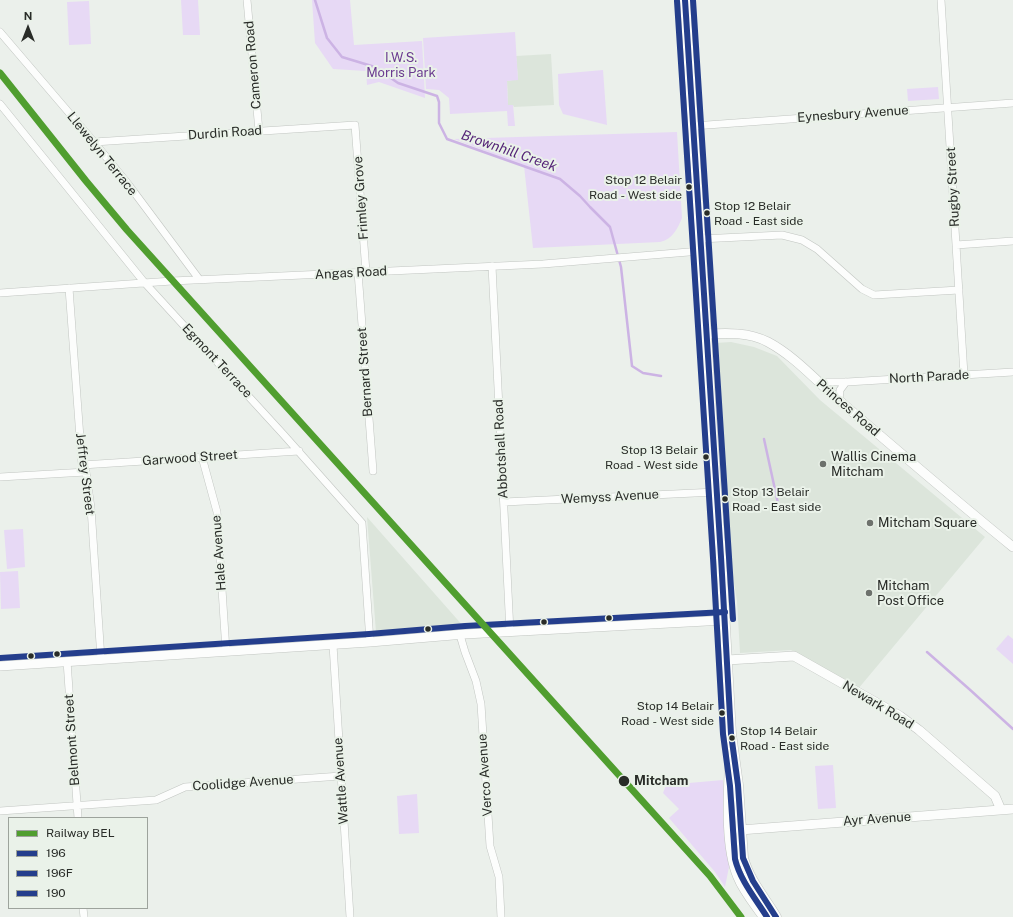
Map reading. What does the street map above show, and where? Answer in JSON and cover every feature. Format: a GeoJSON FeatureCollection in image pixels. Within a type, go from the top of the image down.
{"type":"FeatureCollection","features":[{"type":"Feature","properties":{"kind":"main road"},"geometry":{"type":"LineString","coordinates":[[685,0],[716,492],[722,558],[731,734],[738,785],[740,830],[743,858],[746,868],[776,917]]}},
{"type":"Feature","properties":{"kind":"main road"},"geometry":{"type":"LineString","coordinates":[[731,734],[728,802],[731,854],[737,875],[764,917]]}},
{"type":"Feature","properties":{"kind":"street","name":"Cameron Road"},"geometry":{"type":"LineString","coordinates":[[247,0],[259,131]]}},
{"type":"Feature","properties":{"kind":"street","name":"Rugby Street"},"geometry":{"type":"LineString","coordinates":[[941,0],[964,375]]}},
{"type":"Feature","properties":{"kind":"street","name":"Llewelyn Terrace"},"geometry":{"type":"LineString","coordinates":[[0,32],[128,184],[199,279]]}},
{"type":"Feature","properties":{"kind":"street","name":"Eynesbury Avenue"},"geometry":{"type":"LineString","coordinates":[[693,126],[1013,103]]}},
{"type":"Feature","properties":{"kind":"street","name":"Egmont Terrace"},"geometry":{"type":"LineString","coordinates":[[0,104],[144,282],[362,522],[370,642]]}},
{"type":"Feature","properties":{"kind":"street","name":"Durdin Road"},"geometry":{"type":"LineString","coordinates":[[94,142],[355,125]]}},
{"type":"Feature","properties":{"kind":"street","name":"Frimley Grove"},"geometry":{"type":"LineString","coordinates":[[355,125],[362,272]]}},
{"type":"Feature","properties":{"kind":"street"},"geometry":{"type":"LineString","coordinates":[[700,239],[782,235],[802,240],[817,249],[862,289],[874,295],[959,290]]}},
{"type":"Feature","properties":{"kind":"street"},"geometry":{"type":"LineString","coordinates":[[956,245],[1013,241]]}},
{"type":"Feature","properties":{"kind":"street","name":"Angas Road"},"geometry":{"type":"LineString","coordinates":[[0,292],[199,279],[492,266],[631,258],[701,251]]}},
{"type":"Feature","properties":{"kind":"street","name":"Abbotshall Road"},"geometry":{"type":"LineString","coordinates":[[492,266],[510,632]]}},
{"type":"Feature","properties":{"kind":"street","name":"Bernard Street"},"geometry":{"type":"LineString","coordinates":[[362,272],[372,471]]}},
{"type":"Feature","properties":{"kind":"street","name":"Jeffrey Street"},"geometry":{"type":"LineString","coordinates":[[69,288],[82,464],[86,472],[90,508],[101,659]]}},
{"type":"Feature","properties":{"kind":"street","name":"Princes Road"},"geometry":{"type":"LineString","coordinates":[[706,334],[738,333],[767,342],[787,354],[978,519],[1013,547]]}},
{"type":"Feature","properties":{"kind":"street","name":"North Parade"},"geometry":{"type":"LineString","coordinates":[[818,382],[846,382],[1013,372]]}},
{"type":"Feature","properties":{"kind":"street"},"geometry":{"type":"LineString","coordinates":[[839,400],[840,390],[846,382]]}},
{"type":"Feature","properties":{"kind":"street","name":"Garwood Street"},"geometry":{"type":"LineString","coordinates":[[82,464],[299,451]]}},
{"type":"Feature","properties":{"kind":"street","name":"Hale Avenue"},"geometry":{"type":"LineString","coordinates":[[202,457],[217,512],[226,651]]}},
{"type":"Feature","properties":{"kind":"street"},"geometry":{"type":"LineString","coordinates":[[0,477],[86,472]]}},
{"type":"Feature","properties":{"kind":"street","name":"Wemyss Avenue"},"geometry":{"type":"LineString","coordinates":[[504,502],[716,492]]}},
{"type":"Feature","properties":{"kind":"street"},"geometry":{"type":"LineString","coordinates":[[0,666],[333,645],[460,635],[725,620]]}},
{"type":"Feature","properties":{"kind":"street","name":"Verco Avenue"},"geometry":{"type":"LineString","coordinates":[[460,635],[476,680],[481,704],[490,846],[498,877],[501,917]]}},
{"type":"Feature","properties":{"kind":"street","name":"Wattle Avenue"},"geometry":{"type":"LineString","coordinates":[[333,645],[350,917]]}},
{"type":"Feature","properties":{"kind":"street","name":"Newark Road"},"geometry":{"type":"LineString","coordinates":[[727,660],[794,656],[900,716],[920,730],[995,796],[1001,810]]}},
{"type":"Feature","properties":{"kind":"street","name":"Belmont Street"},"geometry":{"type":"LineString","coordinates":[[67,661],[78,817]]}},
{"type":"Feature","properties":{"kind":"street","name":"Coolidge Avenue"},"geometry":{"type":"LineString","coordinates":[[0,811],[156,800],[184,787],[200,785],[341,776]]}},
{"type":"Feature","properties":{"kind":"street","name":"Ayr Avenue"},"geometry":{"type":"LineString","coordinates":[[740,830],[1013,809]]}},
{"type":"Feature","properties":{"kind":"shaded area"},"geometry":{"type":"Polygon","coordinates":[[[551,54],[554,105],[514,107],[513,105],[508,105],[507,81],[518,79],[516,56],[551,54]]]}},
{"type":"Feature","properties":{"kind":"shaded area"},"geometry":{"type":"Polygon","coordinates":[[[731,342],[754,347],[777,356],[820,400],[985,537],[858,689],[791,650],[740,653],[737,601],[731,566],[715,343],[731,342]]]}},
{"type":"Feature","properties":{"kind":"shaded area"},"geometry":{"type":"Polygon","coordinates":[[[367,517],[464,627],[376,632],[367,517]]]}},
{"type":"Feature","properties":{"kind":"green space"},"geometry":{"type":"Polygon","coordinates":[[[181,0],[198,0],[200,35],[183,35],[181,0]]]}},
{"type":"Feature","properties":{"kind":"green space","name":"I.W.S. Morris Park"},"geometry":{"type":"Polygon","coordinates":[[[312,0],[350,0],[354,45],[422,41],[425,98],[379,82],[367,85],[366,71],[333,69],[315,43],[312,0]]]}},
{"type":"Feature","properties":{"kind":"green space"},"geometry":{"type":"Polygon","coordinates":[[[89,1],[91,44],[69,45],[67,2],[89,1]]]}},
{"type":"Feature","properties":{"kind":"green space"},"geometry":{"type":"Polygon","coordinates":[[[515,32],[518,80],[507,81],[508,105],[513,105],[515,126],[508,126],[507,111],[450,114],[449,98],[439,90],[426,89],[423,38],[515,32]]]}},
{"type":"Feature","properties":{"kind":"green space"},"geometry":{"type":"Polygon","coordinates":[[[603,70],[607,125],[563,114],[559,105],[558,74],[603,70]]]}},
{"type":"Feature","properties":{"kind":"green space"},"geometry":{"type":"Polygon","coordinates":[[[938,87],[939,99],[908,101],[907,89],[938,87]]]}},
{"type":"Feature","properties":{"kind":"green space"},"geometry":{"type":"Polygon","coordinates":[[[677,132],[682,218],[668,239],[660,242],[533,248],[524,166],[454,139],[677,132]]]}},
{"type":"Feature","properties":{"kind":"green space"},"geometry":{"type":"Polygon","coordinates":[[[23,529],[25,567],[7,569],[4,530],[23,529]]]}},
{"type":"Feature","properties":{"kind":"green space"},"geometry":{"type":"Polygon","coordinates":[[[18,571],[20,608],[1,609],[0,572],[18,571]]]}},
{"type":"Feature","properties":{"kind":"green space"},"geometry":{"type":"Polygon","coordinates":[[[1008,635],[1013,639],[1013,664],[996,649],[1008,635]]]}},
{"type":"Feature","properties":{"kind":"green space"},"geometry":{"type":"Polygon","coordinates":[[[833,765],[836,808],[818,809],[815,766],[833,765]]]}},
{"type":"Feature","properties":{"kind":"green space"},"geometry":{"type":"Polygon","coordinates":[[[723,780],[729,867],[725,887],[715,872],[669,818],[679,809],[663,793],[666,785],[723,780]]]}},
{"type":"Feature","properties":{"kind":"green space"},"geometry":{"type":"Polygon","coordinates":[[[417,794],[419,833],[399,834],[397,796],[417,794]]]}},
{"type":"Feature","properties":{"kind":"waterway","name":"Brownhill Creek"},"geometry":{"type":"LineString","coordinates":[[315,0],[327,38],[342,57],[375,67],[398,83],[437,96],[439,102],[439,123],[447,139],[560,179],[580,196],[610,227],[621,267],[632,366],[643,373],[661,376]]}},
{"type":"Feature","properties":{"kind":"waterway","name":"Brownhill Creek"},"geometry":{"type":"LineString","coordinates":[[764,439],[779,508]]}},
{"type":"Feature","properties":{"kind":"waterway","name":"Brownhill Creek"},"geometry":{"type":"LineString","coordinates":[[927,652],[1013,729]]}},
{"type":"Feature","properties":{"kind":"rail line","name":"BEL"},"geometry":{"type":"LineString","coordinates":[[0,73],[127,230],[710,876],[741,917]]}},
{"type":"Feature","properties":{"kind":"transit line","name":"196"},"geometry":{"type":"LineString","coordinates":[[685,0],[731,734],[738,785],[743,858],[753,881],[776,917]]}},
{"type":"Feature","properties":{"kind":"transit line","name":"190"},"geometry":{"type":"LineString","coordinates":[[693,0],[733,619]]}},
{"type":"Feature","properties":{"kind":"transit line","name":"196F"},"geometry":{"type":"LineString","coordinates":[[677,1],[723,734],[730,786],[735,859],[744,882],[767,917]]}},
{"type":"Feature","properties":{"kind":"transit line","name":"190"},"geometry":{"type":"LineString","coordinates":[[0,658],[369,634],[465,626],[725,612]]}},
{"type":"Feature","properties":{"kind":"place","name":"Stop 12 Belair Road - West side"},"geometry":{"type":"Point","coordinates":[689,187]}},
{"type":"Feature","properties":{"kind":"place","name":"Stop 12 Belair Road - East side"},"geometry":{"type":"Point","coordinates":[707,213]}},
{"type":"Feature","properties":{"kind":"place","name":"Stop 13 Belair Road - West side"},"geometry":{"type":"Point","coordinates":[706,457]}},
{"type":"Feature","properties":{"kind":"place","name":"Wallis Cinema Mitcham"},"geometry":{"type":"Point","coordinates":[823,464]}},
{"type":"Feature","properties":{"kind":"place","name":"Stop 13 Belair Road - East side"},"geometry":{"type":"Point","coordinates":[725,499]}},
{"type":"Feature","properties":{"kind":"place","name":"Mitcham Square"},"geometry":{"type":"Point","coordinates":[870,523]}},
{"type":"Feature","properties":{"kind":"place","name":"Mitcham Post Office"},"geometry":{"type":"Point","coordinates":[869,593]}},
{"type":"Feature","properties":{"kind":"place","name":"Stop 14 Belair Road - West side"},"geometry":{"type":"Point","coordinates":[722,713]}},
{"type":"Feature","properties":{"kind":"place","name":"Stop 14 Belair Road - East side"},"geometry":{"type":"Point","coordinates":[732,738]}},
{"type":"Feature","properties":{"kind":"place","name":"Mitcham"},"geometry":{"type":"Point","coordinates":[624,781]}}]}
